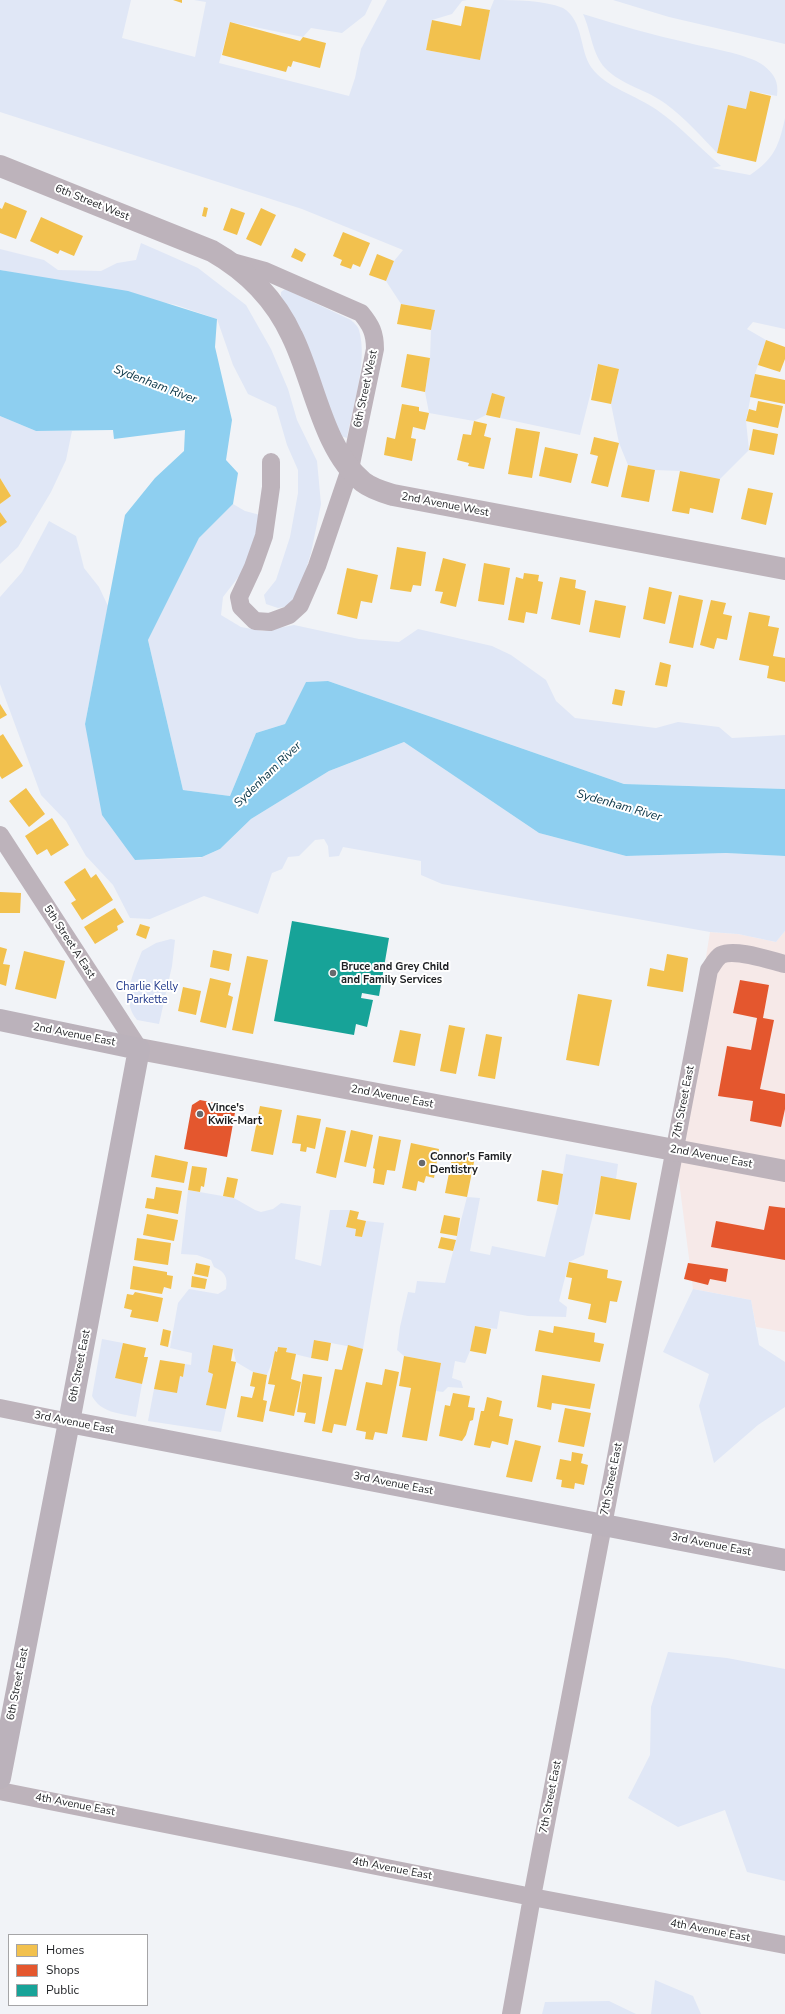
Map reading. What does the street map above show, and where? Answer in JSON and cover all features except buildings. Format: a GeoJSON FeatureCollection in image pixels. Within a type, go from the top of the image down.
{"type":"FeatureCollection","features":[{"type":"Feature","properties":{"kind":"main road","name":"2nd Avenue East"},"geometry":{"type":"LineString","coordinates":[[0,1020],[139,1049]]}},
{"type":"Feature","properties":{"kind":"main road","name":"6th Street East"},"geometry":{"type":"LineString","coordinates":[[0,1778],[139,1049]]}},
{"type":"Feature","properties":{"kind":"main road","name":"3rd Avenue East"},"geometry":{"type":"LineString","coordinates":[[69,1422],[785,1560]]}},
{"type":"Feature","properties":{"kind":"street","name":"6th Street West"},"geometry":{"type":"LineString","coordinates":[[0,166],[212,251],[232,262],[265,271],[361,313],[370,323],[375,336],[375,349],[350,469],[320,558],[300,605],[289,615],[270,622],[255,621],[241,607],[239,597],[253,567],[264,536],[271,487],[271,462]]}},
{"type":"Feature","properties":{"kind":"street","name":"2nd Avenue West"},"geometry":{"type":"LineString","coordinates":[[232,262],[254,281],[270,300],[292,335],[333,443],[340,456],[363,482],[377,490],[393,495],[785,569]]}},
{"type":"Feature","properties":{"kind":"street","name":"5th Street A East"},"geometry":{"type":"LineString","coordinates":[[0,835],[139,1049]]}},
{"type":"Feature","properties":{"kind":"street","name":"7th Street East"},"geometry":{"type":"LineString","coordinates":[[511,2014],[709,970],[719,956],[728,953],[736,953],[785,964]]}},
{"type":"Feature","properties":{"kind":"street","name":"2nd Avenue East"},"geometry":{"type":"LineString","coordinates":[[139,1049],[785,1171]]}},
{"type":"Feature","properties":{"kind":"street","name":"3rd Avenue East"},"geometry":{"type":"LineString","coordinates":[[0,1408],[69,1422]]}},
{"type":"Feature","properties":{"kind":"street","name":"4th Avenue East"},"geometry":{"type":"LineString","coordinates":[[0,1791],[532,1897],[785,1945]]}},
{"type":"Feature","properties":{"kind":"shaded area"},"geometry":{"type":"Polygon","coordinates":[[[785,931],[785,1332],[756,1327],[751,1300],[693,1289],[675,1150],[710,932],[738,934],[776,942],[785,931]]]}},
{"type":"Feature","properties":{"kind":"green space"},"geometry":{"type":"Polygon","coordinates":[[[0,0],[131,0],[122,38],[195,57],[206,2],[194,0],[372,0],[365,15],[342,33],[311,28],[303,37],[230,22],[219,63],[349,96],[355,78],[361,49],[387,0],[467,0],[462,1],[452,14],[432,20],[426,50],[480,60],[490,10],[494,0],[520,0],[547,3],[563,8],[575,20],[587,60],[597,74],[613,86],[657,110],[674,123],[721,166],[712,168],[750,175],[765,163],[774,151],[778,144],[785,118],[785,329],[753,322],[747,329],[766,340],[755,374],[746,421],[749,450],[720,479],[680,471],[655,470],[628,465],[619,443],[611,404],[619,369],[598,364],[580,435],[500,418],[505,397],[492,394],[486,415],[474,421],[429,413],[425,392],[430,358],[431,330],[435,310],[401,304],[386,281],[394,261],[403,250],[302,209],[0,112],[0,0]]]}},
{"type":"Feature","properties":{"kind":"green space"},"geometry":{"type":"Polygon","coordinates":[[[613,0],[785,0],[785,44],[669,17],[613,0]]]}},
{"type":"Feature","properties":{"kind":"green space"},"geometry":{"type":"Polygon","coordinates":[[[583,14],[622,26],[728,52],[756,61],[767,68],[775,78],[777,96],[750,91],[746,109],[728,105],[717,153],[673,109],[659,99],[619,79],[605,68],[597,56],[583,14]]]}},
{"type":"Feature","properties":{"kind":"green space"},"geometry":{"type":"Polygon","coordinates":[[[141,243],[198,268],[246,305],[271,349],[288,389],[297,420],[317,461],[321,504],[311,553],[298,595],[290,606],[278,608],[266,604],[264,595],[276,580],[290,537],[298,493],[298,470],[287,445],[276,407],[248,394],[233,365],[217,319],[176,305],[0,270],[0,249],[44,260],[58,270],[101,271],[117,263],[136,260],[141,243]]]}},
{"type":"Feature","properties":{"kind":"green space"},"geometry":{"type":"Polygon","coordinates":[[[285,289],[351,320],[358,329],[362,355],[361,369],[347,438],[341,436],[313,365],[281,296],[281,292],[285,289]]]}},
{"type":"Feature","properties":{"kind":"green space"},"geometry":{"type":"Polygon","coordinates":[[[0,416],[36,431],[72,431],[66,460],[51,492],[18,547],[0,564],[0,527],[6,522],[0,512],[0,504],[11,496],[0,478],[0,416]]]}},
{"type":"Feature","properties":{"kind":"green space"},"geometry":{"type":"Polygon","coordinates":[[[233,504],[245,511],[260,515],[256,533],[243,571],[223,597],[221,615],[241,627],[263,631],[294,625],[359,639],[399,642],[418,629],[492,646],[511,655],[546,680],[556,701],[575,718],[656,728],[678,722],[719,727],[732,738],[785,735],[785,789],[624,784],[328,681],[306,682],[285,724],[256,733],[230,796],[183,790],[148,640],[199,538],[233,504]]]}},
{"type":"Feature","properties":{"kind":"green space"},"geometry":{"type":"Polygon","coordinates":[[[49,521],[76,536],[84,568],[99,587],[108,606],[85,724],[135,860],[200,858],[220,849],[251,819],[329,771],[404,742],[539,833],[626,856],[726,853],[785,856],[785,931],[776,942],[738,934],[710,932],[442,884],[421,875],[421,861],[343,847],[339,856],[329,857],[328,846],[324,839],[315,840],[299,856],[288,857],[282,869],[272,873],[258,914],[204,896],[150,919],[130,918],[113,885],[86,856],[66,821],[41,795],[0,684],[0,597],[22,572],[49,521]]]}},
{"type":"Feature","properties":{"kind":"green space","name":"Charlie Kelly Parkette"},"geometry":{"type":"Polygon","coordinates":[[[171,939],[175,940],[172,966],[159,1024],[137,1020],[129,1004],[129,995],[132,977],[142,951],[156,943],[171,939]]]}},
{"type":"Feature","properties":{"kind":"green space"},"geometry":{"type":"Polygon","coordinates":[[[566,1154],[618,1164],[616,1179],[601,1177],[584,1255],[569,1262],[559,1301],[567,1307],[566,1317],[528,1316],[500,1311],[497,1329],[475,1326],[470,1351],[465,1363],[455,1361],[452,1378],[461,1381],[463,1388],[448,1387],[443,1392],[436,1391],[441,1363],[404,1356],[397,1350],[400,1327],[408,1292],[415,1293],[417,1281],[445,1283],[467,1197],[480,1198],[470,1251],[490,1255],[492,1246],[545,1257],[558,1205],[566,1154]]]}},
{"type":"Feature","properties":{"kind":"green space"},"geometry":{"type":"Polygon","coordinates":[[[188,1190],[234,1198],[261,1212],[273,1209],[281,1203],[301,1206],[295,1259],[321,1266],[330,1210],[350,1210],[346,1226],[356,1229],[355,1236],[362,1237],[366,1221],[384,1223],[363,1349],[315,1340],[311,1358],[286,1352],[287,1348],[278,1347],[267,1375],[253,1372],[236,1362],[233,1349],[213,1345],[208,1372],[213,1374],[207,1405],[226,1409],[221,1432],[148,1421],[154,1389],[180,1376],[183,1377],[185,1364],[191,1365],[192,1353],[170,1348],[178,1303],[189,1289],[218,1294],[226,1289],[227,1281],[225,1275],[214,1267],[211,1260],[197,1255],[181,1254],[188,1190]]]}},
{"type":"Feature","properties":{"kind":"green space"},"geometry":{"type":"Polygon","coordinates":[[[693,1289],[751,1300],[759,1345],[785,1362],[785,1407],[758,1425],[714,1463],[699,1406],[709,1374],[663,1352],[693,1289]]]}},
{"type":"Feature","properties":{"kind":"green space"},"geometry":{"type":"Polygon","coordinates":[[[102,1339],[123,1343],[115,1378],[142,1384],[136,1417],[105,1409],[96,1402],[92,1396],[102,1339]]]}},
{"type":"Feature","properties":{"kind":"green space"},"geometry":{"type":"Polygon","coordinates":[[[668,1652],[727,1658],[785,1669],[785,1881],[747,1872],[725,1810],[678,1827],[628,1798],[650,1755],[651,1707],[668,1652]]]}},
{"type":"Feature","properties":{"kind":"green space"},"geometry":{"type":"Polygon","coordinates":[[[655,1980],[693,1996],[701,2014],[651,2014],[655,1980]]]}},
{"type":"Feature","properties":{"kind":"green space"},"geometry":{"type":"Polygon","coordinates":[[[609,2001],[636,2014],[542,2014],[545,2002],[609,2001]]]}},
{"type":"Feature","properties":{"kind":"water","name":"Sydenham River"},"geometry":{"type":"Polygon","coordinates":[[[0,270],[128,291],[217,319],[215,347],[232,420],[226,460],[238,473],[233,504],[199,538],[148,640],[183,790],[230,796],[256,733],[285,724],[306,682],[328,681],[624,784],[785,789],[785,856],[726,853],[626,856],[539,833],[404,742],[329,771],[251,819],[220,849],[202,857],[135,860],[102,815],[85,724],[125,515],[155,478],[184,451],[185,430],[114,439],[113,430],[36,431],[0,416],[0,270]]]}},
{"type":"Feature","properties":{"kind":"place","name":"Bruce and Grey Child and Family Services"},"geometry":{"type":"Point","coordinates":[333,973]}},
{"type":"Feature","properties":{"kind":"place","name":"Vince's Kwik-Mart"},"geometry":{"type":"Point","coordinates":[200,1114]}},
{"type":"Feature","properties":{"kind":"place","name":"Connor's Family Dentistry"},"geometry":{"type":"Point","coordinates":[422,1163]}}]}
